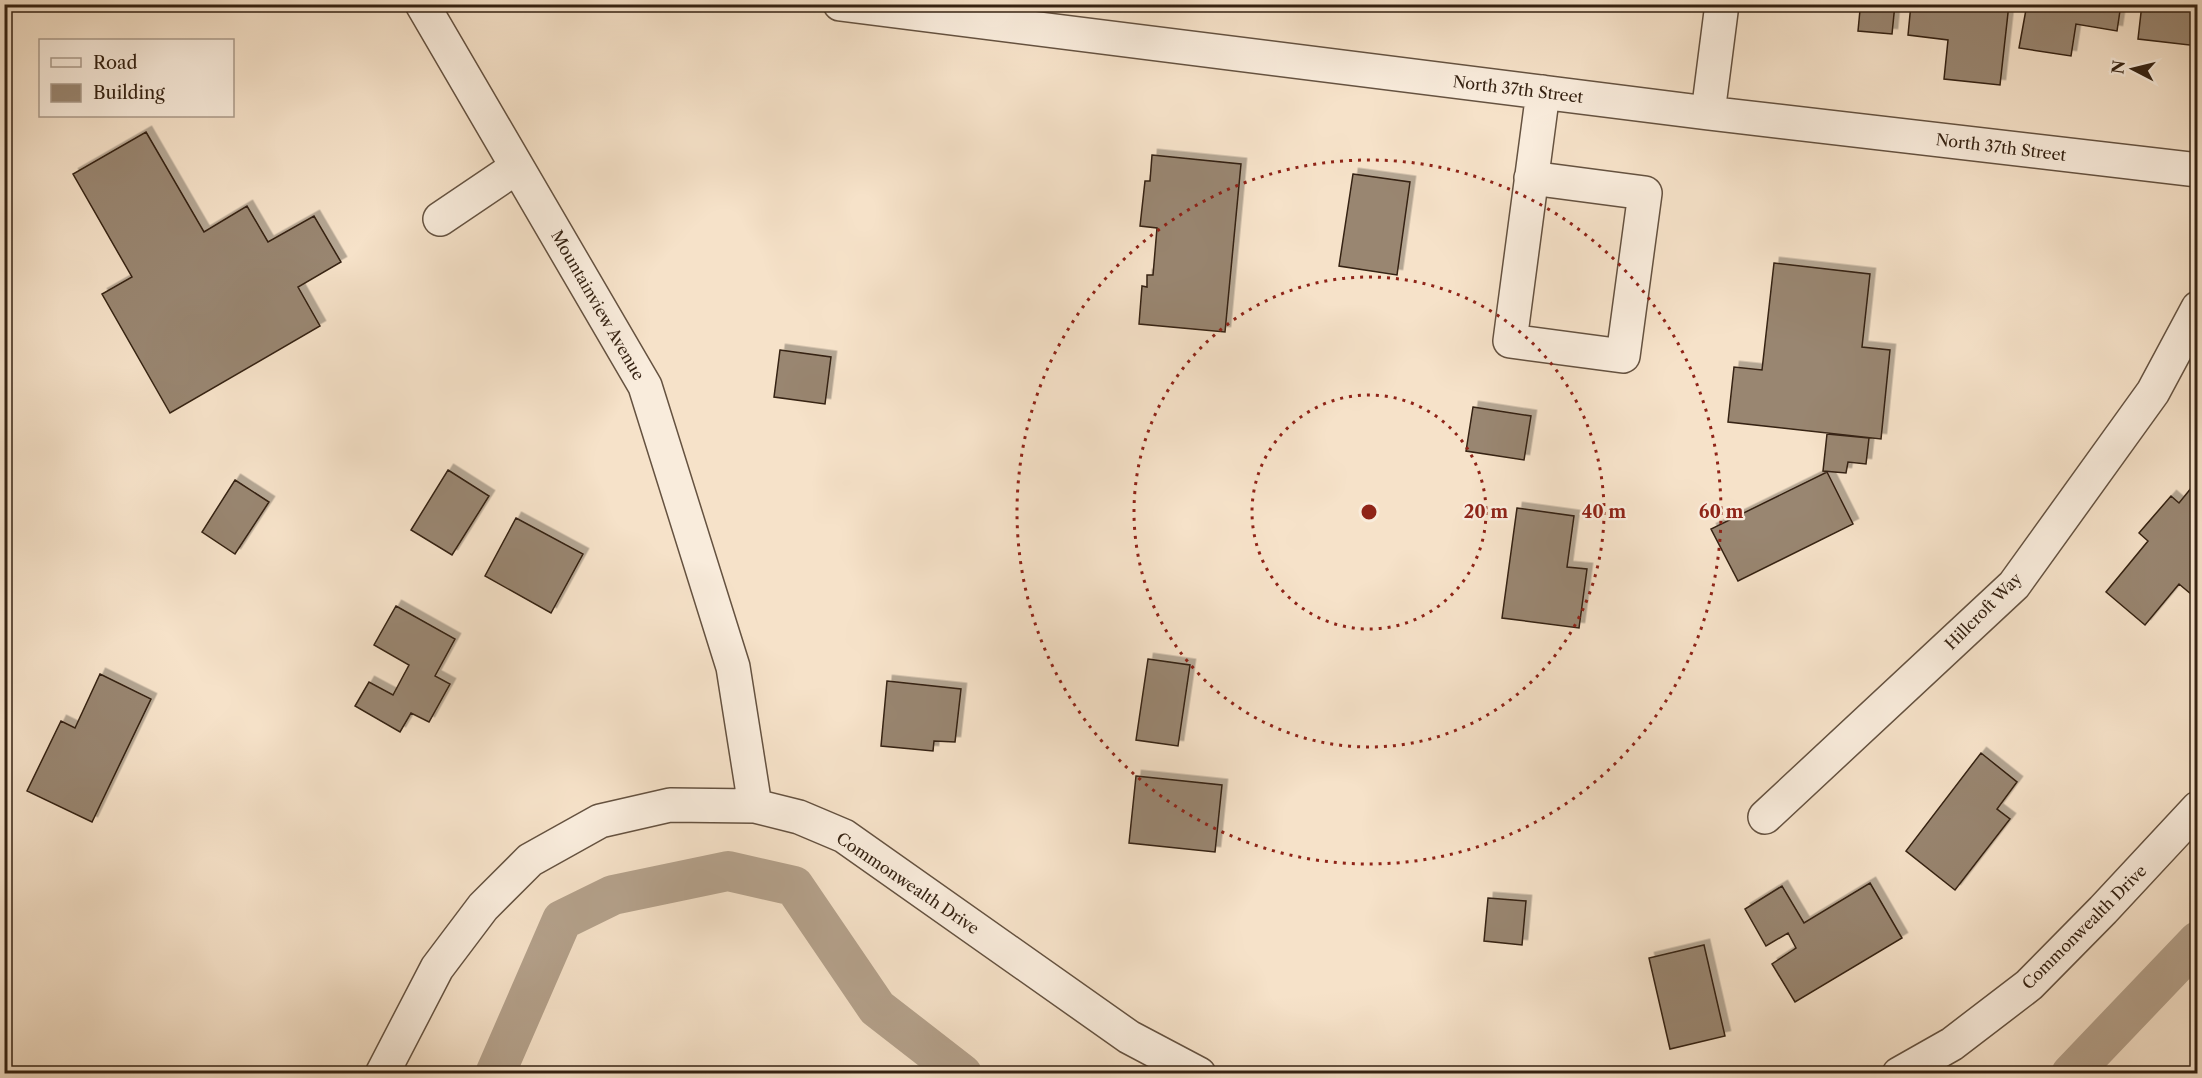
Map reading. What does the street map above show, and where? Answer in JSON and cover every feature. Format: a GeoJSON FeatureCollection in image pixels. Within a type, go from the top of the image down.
{"type":"FeatureCollection","features":[{"type":"Feature","properties":{"kind":"street","name":"Mountainview Avenue"},"geometry":{"type":"LineString","coordinates":[[422,4],[645,386],[732,667],[755,806]]}},
{"type":"Feature","properties":{"kind":"street","name":"North 37th Street"},"geometry":{"type":"LineString","coordinates":[[840,4],[1708,113],[2198,170]]}},
{"type":"Feature","properties":{"kind":"street"},"geometry":{"type":"LineString","coordinates":[[1708,113],[1722,4]]}},
{"type":"Feature","properties":{"kind":"street"},"geometry":{"type":"LineString","coordinates":[[1531,178],[1645,193],[1623,356],[1510,341],[1531,178],[1543,92]]}},
{"type":"Feature","properties":{"kind":"street"},"geometry":{"type":"LineString","coordinates":[[440,219],[517,167]]}},
{"type":"Feature","properties":{"kind":"street","name":"Hillcroft Way"},"geometry":{"type":"LineString","coordinates":[[1765,817],[2014,585],[2153,393],[2198,308]]}},
{"type":"Feature","properties":{"kind":"street","name":"Commonwealth Drive"},"geometry":{"type":"LineString","coordinates":[[382,1074],[437,968],[483,907],[530,860],[600,821],[670,805],[755,806],[799,817],[844,836],[1129,1037],[1199,1074]]}},
{"type":"Feature","properties":{"kind":"street","name":"Commonwealth Drive"},"geometry":{"type":"LineString","coordinates":[[1899,1074],[1952,1044],[2029,985],[2198,808]]}},
{"type":"Feature","properties":{"kind":"building"},"geometry":{"type":"Polygon","coordinates":[[[1566,4],[1624,4],[1624,9],[1565,8],[1566,4]]]}},
{"type":"Feature","properties":{"kind":"building"},"geometry":{"type":"Polygon","coordinates":[[[1816,4],[1895,4],[1892,34],[1858,31],[1860,10],[1816,4]]]}},
{"type":"Feature","properties":{"kind":"building"},"geometry":{"type":"Polygon","coordinates":[[[1911,4],[2009,4],[2000,85],[1944,79],[1948,40],[1908,35],[1911,4]]]}},
{"type":"Feature","properties":{"kind":"building"},"geometry":{"type":"Polygon","coordinates":[[[2027,4],[2121,4],[2117,31],[2076,24],[2071,56],[2019,48],[2027,4]]]}},
{"type":"Feature","properties":{"kind":"building"},"geometry":{"type":"Polygon","coordinates":[[[2142,4],[2198,4],[2198,46],[2138,39],[2142,4]]]}},
{"type":"Feature","properties":{"kind":"building"},"geometry":{"type":"Polygon","coordinates":[[[146,132],[204,232],[247,206],[268,242],[314,216],[341,262],[298,287],[320,326],[170,413],[102,294],[132,277],[73,174],[146,132]]]}},
{"type":"Feature","properties":{"kind":"building"},"geometry":{"type":"Polygon","coordinates":[[[1152,155],[1241,164],[1225,332],[1139,324],[1142,286],[1147,287],[1147,275],[1153,275],[1157,228],[1140,226],[1145,181],[1150,181],[1152,155]]]}},
{"type":"Feature","properties":{"kind":"building"},"geometry":{"type":"Polygon","coordinates":[[[1353,174],[1410,182],[1397,275],[1339,266],[1353,174]]]}},
{"type":"Feature","properties":{"kind":"building"},"geometry":{"type":"Polygon","coordinates":[[[1774,263],[1870,274],[1862,347],[1890,350],[1881,439],[1728,422],[1734,367],[1762,370],[1774,263]]]}},
{"type":"Feature","properties":{"kind":"building"},"geometry":{"type":"Polygon","coordinates":[[[780,350],[831,357],[825,404],[774,397],[780,350]]]}},
{"type":"Feature","properties":{"kind":"building"},"geometry":{"type":"Polygon","coordinates":[[[1473,407],[1531,416],[1524,460],[1466,451],[1473,407]]]}},
{"type":"Feature","properties":{"kind":"building"},"geometry":{"type":"Polygon","coordinates":[[[1827,434],[1869,438],[1866,464],[1848,462],[1846,473],[1823,471],[1827,434]]]}},
{"type":"Feature","properties":{"kind":"building"},"geometry":{"type":"Polygon","coordinates":[[[448,470],[489,496],[452,555],[411,530],[448,470]]]}},
{"type":"Feature","properties":{"kind":"building"},"geometry":{"type":"Polygon","coordinates":[[[1827,472],[1853,524],[1738,581],[1711,529],[1827,472]]]}},
{"type":"Feature","properties":{"kind":"building"},"geometry":{"type":"Polygon","coordinates":[[[235,480],[269,502],[235,554],[202,532],[235,480]]]}},
{"type":"Feature","properties":{"kind":"building"},"geometry":{"type":"Polygon","coordinates":[[[2192,487],[2198,491],[2198,600],[2179,584],[2145,625],[2106,592],[2148,541],[2139,533],[2171,496],[2179,503],[2192,487]]]}},
{"type":"Feature","properties":{"kind":"building"},"geometry":{"type":"Polygon","coordinates":[[[1517,508],[1574,516],[1567,567],[1587,569],[1579,628],[1502,618],[1517,508]]]}},
{"type":"Feature","properties":{"kind":"building"},"geometry":{"type":"Polygon","coordinates":[[[516,518],[583,554],[551,613],[485,576],[516,518]]]}},
{"type":"Feature","properties":{"kind":"building"},"geometry":{"type":"Polygon","coordinates":[[[396,606],[455,639],[435,676],[450,684],[429,722],[411,713],[400,732],[355,706],[369,682],[393,695],[409,665],[374,645],[396,606]]]}},
{"type":"Feature","properties":{"kind":"building"},"geometry":{"type":"Polygon","coordinates":[[[1148,659],[1190,665],[1178,746],[1136,740],[1148,659]]]}},
{"type":"Feature","properties":{"kind":"building"},"geometry":{"type":"Polygon","coordinates":[[[100,674],[151,699],[92,822],[27,791],[61,721],[75,728],[100,674]]]}},
{"type":"Feature","properties":{"kind":"building"},"geometry":{"type":"Polygon","coordinates":[[[887,681],[961,689],[955,742],[934,741],[933,751],[881,746],[887,681]]]}},
{"type":"Feature","properties":{"kind":"building"},"geometry":{"type":"Polygon","coordinates":[[[1981,753],[2017,782],[1997,809],[2010,819],[1955,890],[1906,851],[1981,753]]]}},
{"type":"Feature","properties":{"kind":"building"},"geometry":{"type":"Polygon","coordinates":[[[1136,776],[1222,785],[1215,852],[1129,843],[1136,776]]]}},
{"type":"Feature","properties":{"kind":"building"},"geometry":{"type":"Polygon","coordinates":[[[1870,883],[1902,938],[1795,1002],[1772,964],[1796,948],[1788,933],[1766,946],[1745,909],[1782,886],[1804,923],[1870,883]]]}},
{"type":"Feature","properties":{"kind":"building"},"geometry":{"type":"Polygon","coordinates":[[[1488,898],[1526,901],[1522,945],[1484,941],[1488,898]]]}},
{"type":"Feature","properties":{"kind":"building"},"geometry":{"type":"Polygon","coordinates":[[[1704,945],[1725,1036],[1670,1049],[1649,958],[1704,945]]]}},
{"type":"Feature","properties":{"kind":"waterway"},"geometry":{"type":"LineString","coordinates":[[495,1074],[562,920],[613,895],[728,871],[794,886],[877,1008],[962,1074]]}},
{"type":"Feature","properties":{"kind":"waterway"},"geometry":{"type":"LineString","coordinates":[[2071,1074],[2198,941]]}}]}
